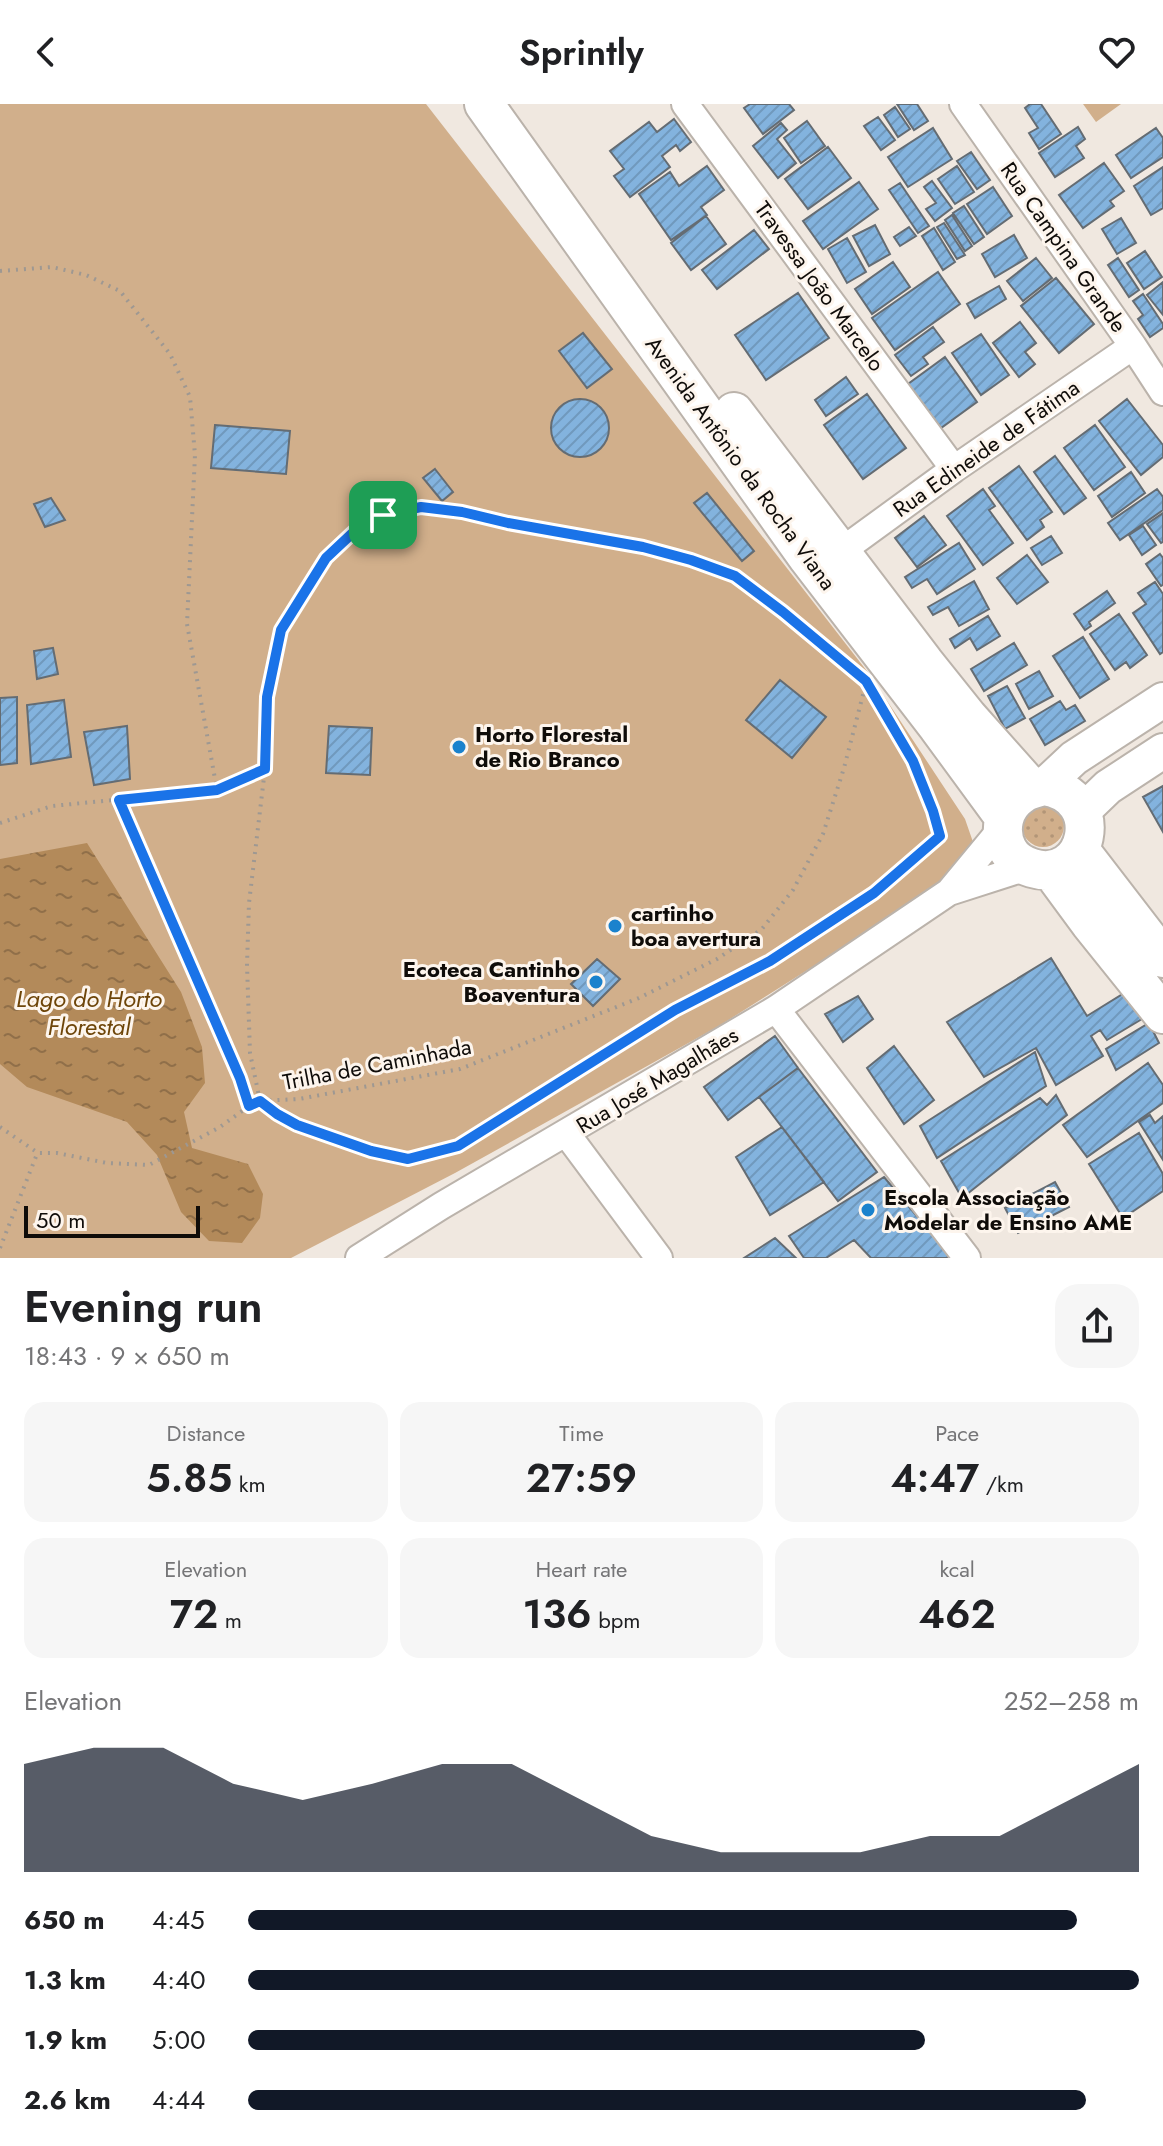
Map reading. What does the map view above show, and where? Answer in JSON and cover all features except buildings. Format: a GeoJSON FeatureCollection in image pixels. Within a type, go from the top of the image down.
{"type":"FeatureCollection","features":[{"type":"Feature","properties":{"kind":"main road","name":"Avenida Antônio da Rocha Viana"},"geometry":{"type":"LineString","coordinates":[[484,104],[808,558],[913,694],[1003,822]]}},
{"type":"Feature","properties":{"kind":"main road","name":"Avenida Antônio da Rocha Viana"},"geometry":{"type":"LineString","coordinates":[[507,104],[633,277],[968,717],[1038,788]]}},
{"type":"Feature","properties":{"kind":"main road"},"geometry":{"type":"LineString","coordinates":[[1052,862],[1084,838],[1085,825],[1082,812],[1072,798],[1059,788],[1038,788],[1020,795],[1010,805],[1003,822],[1004,840],[1016,860],[1052,862],[1158,940]]}},
{"type":"Feature","properties":{"kind":"main road"},"geometry":{"type":"LineString","coordinates":[[1052,862],[1090,923],[1163,1014]]}},
{"type":"Feature","properties":{"kind":"street","name":"Travessa João Marcelo"},"geometry":{"type":"LineString","coordinates":[[685,104],[954,469]]}},
{"type":"Feature","properties":{"kind":"street","name":"Rua Campina Grande"},"geometry":{"type":"LineString","coordinates":[[963,104],[1163,392]]}},
{"type":"Feature","properties":{"kind":"street","name":"Rua Edineide de Fátima"},"geometry":{"type":"LineString","coordinates":[[840,552],[1133,346]]}},
{"type":"Feature","properties":{"kind":"street"},"geometry":{"type":"LineString","coordinates":[[1038,788],[1074,758],[1163,700]]}},
{"type":"Feature","properties":{"kind":"street"},"geometry":{"type":"LineString","coordinates":[[1082,812],[1108,787],[1163,751]]}},
{"type":"Feature","properties":{"kind":"street","name":"Rua José Magalhães"},"geometry":{"type":"LineString","coordinates":[[949,892],[1003,822]]}},
{"type":"Feature","properties":{"kind":"street","name":"Rua José Magalhães"},"geometry":{"type":"LineString","coordinates":[[359,1258],[441,1206],[776,1009],[949,892],[1052,862]]}},
{"type":"Feature","properties":{"kind":"street"},"geometry":{"type":"LineString","coordinates":[[776,1009],[967,1258]]}},
{"type":"Feature","properties":{"kind":"street"},"geometry":{"type":"LineString","coordinates":[[566,1133],[659,1258]]}},
{"type":"Feature","properties":{"kind":"path"},"geometry":{"type":"LineString","coordinates":[[0,271],[52,267],[86,275],[120,291],[170,354],[190,397],[195,455],[187,624],[217,790]]}},
{"type":"Feature","properties":{"kind":"path","name":"Trilha de Caminhada"},"geometry":{"type":"LineString","coordinates":[[0,1127],[38,1153],[57,1153],[107,1163],[149,1165],[220,1127],[260,1101],[299,1099],[460,1069],[639,998],[717,959],[762,929],[793,890],[823,834],[866,681],[735,576],[691,560],[643,547],[421,507],[383,515],[359,527],[326,558],[281,630],[267,697],[265,769],[249,903],[247,965],[250,1053],[260,1101]]}},
{"type":"Feature","properties":{"kind":"path"},"geometry":{"type":"LineString","coordinates":[[866,681],[874,694]]}},
{"type":"Feature","properties":{"kind":"path"},"geometry":{"type":"LineString","coordinates":[[260,1101],[297,1125],[371,1151],[408,1159],[458,1146],[675,1010],[770,961],[874,893],[940,836],[913,761],[881,706]]}},
{"type":"Feature","properties":{"kind":"path"},"geometry":{"type":"LineString","coordinates":[[0,823],[52,806],[217,790],[265,769]]}},
{"type":"Feature","properties":{"kind":"path"},"geometry":{"type":"LineString","coordinates":[[119,800],[240,1078],[249,1106]]}},
{"type":"Feature","properties":{"kind":"path"},"geometry":{"type":"LineString","coordinates":[[0,1248],[38,1153]]}},
{"type":"Feature","properties":{"kind":"shaded area","name":"Horto Florestal de Rio Branco"},"geometry":{"type":"Polygon","coordinates":[[[0,104],[426,104],[870,675],[965,819],[973,842],[967,864],[931,892],[719,1026],[455,1173],[291,1258],[0,1258],[0,104]]]}},
{"type":"Feature","properties":{"kind":"shaded area"},"geometry":{"type":"Polygon","coordinates":[[[1083,104],[1121,104],[1096,122],[1083,104]]]}},
{"type":"Feature","properties":{"kind":"shaded area"},"geometry":{"type":"Polygon","coordinates":[[[1043,805],[1058,811],[1064,826],[1058,841],[1043,847],[1028,841],[1022,826],[1028,811],[1043,805]]]}},
{"type":"Feature","properties":{"kind":"water","name":"Lago do Horto Florestal"},"geometry":{"type":"Polygon","coordinates":[[[87,843],[181,992],[202,1047],[205,1083],[184,1112],[192,1148],[248,1164],[263,1194],[260,1218],[242,1243],[209,1241],[181,1212],[157,1155],[127,1122],[27,1087],[0,1064],[0,859],[87,843]]]}},
{"type":"Feature","properties":{"kind":"place","name":"Horto Florestal de Rio Branco"},"geometry":{"type":"Point","coordinates":[459,747]}},
{"type":"Feature","properties":{"kind":"place","name":"cartinho boa avertura"},"geometry":{"type":"Point","coordinates":[615,926]}},
{"type":"Feature","properties":{"kind":"place","name":"Ecoteca Cantinho Boaventura"},"geometry":{"type":"Point","coordinates":[596,982]}},
{"type":"Feature","properties":{"kind":"place","name":"Escola Associação Modelar de Ensino AME"},"geometry":{"type":"Point","coordinates":[868,1210]}},
{"type":"Feature","properties":{"kind":"route"},"geometry":{"type":"LineString","coordinates":[[421,507],[462,512],[643,547],[735,576],[866,681],[913,761],[940,836],[874,893],[770,961],[675,1010],[458,1146],[408,1159],[371,1151],[297,1125],[260,1101],[249,1106],[240,1078],[119,800],[217,790],[265,769],[267,697],[281,630],[326,558],[359,527],[383,515],[421,507]]}}]}
